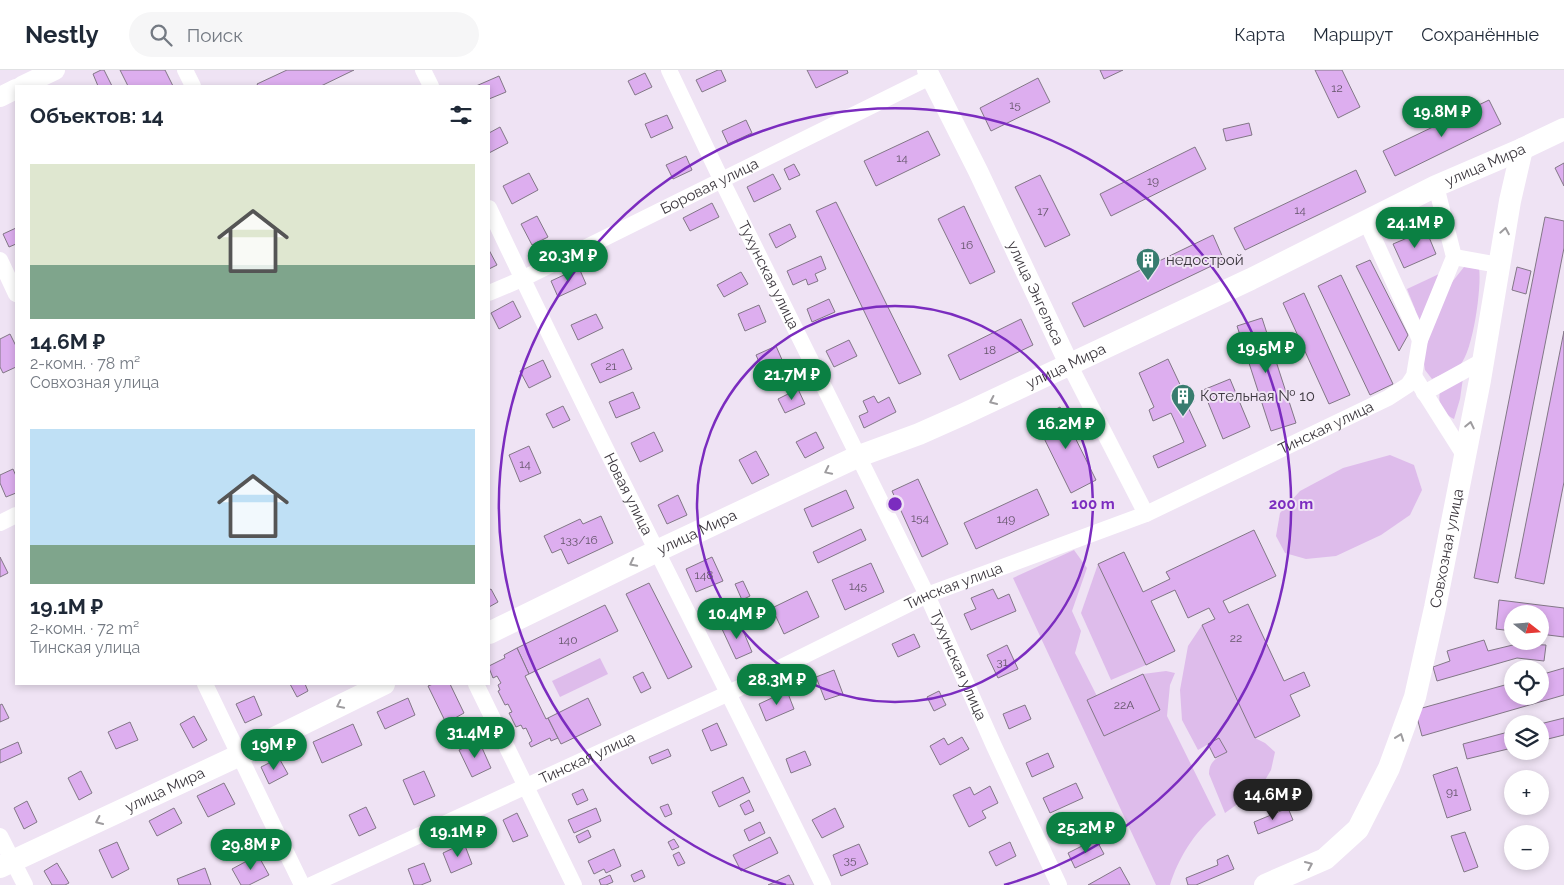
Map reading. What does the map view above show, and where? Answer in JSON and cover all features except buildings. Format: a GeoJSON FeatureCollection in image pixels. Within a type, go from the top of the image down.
{"type":"FeatureCollection","features":[{"type":"Feature","properties":{"kind":"main road","name":"улица Мира"},"geometry":{"type":"LineString","coordinates":[[490,632],[859,456],[919,434],[964,414],[1251,279],[1436,186],[1562,130]]}},
{"type":"Feature","properties":{"kind":"main road","name":"Совхозная улица"},"geometry":{"type":"LineString","coordinates":[[1265,885],[1325,858],[1358,829],[1389,768],[1414,697],[1435,608],[1484,360],[1510,201],[1522,149]]}},
{"type":"Feature","properties":{"kind":"main road","name":"улица Мира"},"geometry":{"type":"LineString","coordinates":[[6,864],[240,755],[382,685]]}},
{"type":"Feature","properties":{"kind":"street"},"geometry":{"type":"LineString","coordinates":[[24,85],[54,70]]}},
{"type":"Feature","properties":{"kind":"street"},"geometry":{"type":"LineString","coordinates":[[185,70],[192,85]]}},
{"type":"Feature","properties":{"kind":"street"},"geometry":{"type":"LineString","coordinates":[[423,70],[430,85]]}},
{"type":"Feature","properties":{"kind":"street","name":"Тухунская улица"},"geometry":{"type":"LineString","coordinates":[[669,70],[927,595],[994,746],[1060,885]]}},
{"type":"Feature","properties":{"kind":"street","name":"Боровая улица"},"geometry":{"type":"LineString","coordinates":[[490,293],[522,279],[928,74]]}},
{"type":"Feature","properties":{"kind":"street","name":"улица Энгельса"},"geometry":{"type":"LineString","coordinates":[[928,74],[978,171],[1068,364],[1146,514]]}},
{"type":"Feature","properties":{"kind":"street"},"geometry":{"type":"LineString","coordinates":[[0,97],[15,90]]}},
{"type":"Feature","properties":{"kind":"street"},"geometry":{"type":"LineString","coordinates":[[1436,186],[1454,257],[1420,340],[1414,376],[1464,455]]}},
{"type":"Feature","properties":{"kind":"street","name":"Новая улица"},"geometry":{"type":"LineString","coordinates":[[490,210],[522,279],[823,885]]}},
{"type":"Feature","properties":{"kind":"street"},"geometry":{"type":"LineString","coordinates":[[1366,221],[1420,340]]}},
{"type":"Feature","properties":{"kind":"street"},"geometry":{"type":"LineString","coordinates":[[1454,257],[1500,265]]}},
{"type":"Feature","properties":{"kind":"street"},"geometry":{"type":"LineString","coordinates":[[0,260],[15,292]]}},
{"type":"Feature","properties":{"kind":"street"},"geometry":{"type":"LineString","coordinates":[[1424,393],[1484,360]]}},
{"type":"Feature","properties":{"kind":"street","name":"Тинская улица"},"geometry":{"type":"LineString","coordinates":[[311,885],[729,693],[927,595],[1146,514],[1388,398],[1408,385],[1414,376]]}},
{"type":"Feature","properties":{"kind":"street"},"geometry":{"type":"LineString","coordinates":[[0,522],[15,515]]}},
{"type":"Feature","properties":{"kind":"street"},"geometry":{"type":"LineString","coordinates":[[205,685],[302,885]]}},
{"type":"Feature","properties":{"kind":"street"},"geometry":{"type":"LineString","coordinates":[[476,685],[574,885]]}},
{"type":"Feature","properties":{"kind":"street"},"geometry":{"type":"LineString","coordinates":[[0,836],[6,864],[25,885]]}},
{"type":"Feature","properties":{"kind":"shaded area"},"geometry":{"type":"Polygon","coordinates":[[[1464,267],[1479,268],[1480,277],[1476,318],[1469,347],[1460,365],[1432,379],[1425,370],[1422,351],[1445,291],[1464,267]]]}},
{"type":"Feature","properties":{"kind":"shaded area"},"geometry":{"type":"Polygon","coordinates":[[[1439,274],[1418,330],[1415,309],[1407,289],[1439,274]]]}},
{"type":"Feature","properties":{"kind":"shaded area"},"geometry":{"type":"Polygon","coordinates":[[[1463,378],[1460,399],[1454,419],[1441,408],[1439,400],[1440,390],[1463,378]]]}},
{"type":"Feature","properties":{"kind":"shaded area"},"geometry":{"type":"Polygon","coordinates":[[[1390,455],[1414,465],[1422,490],[1410,515],[1381,535],[1336,556],[1306,559],[1285,553],[1276,536],[1280,513],[1300,491],[1343,468],[1390,455]]]}},
{"type":"Feature","properties":{"kind":"shaded area"},"geometry":{"type":"Polygon","coordinates":[[[1074,550],[1087,568],[1072,611],[1081,631],[1075,653],[1097,696],[1087,700],[1104,736],[1160,710],[1143,674],[1166,671],[1175,673],[1170,685],[1167,716],[1216,815],[1201,829],[1188,847],[1177,865],[1170,885],[1156,885],[1013,578],[1074,550]]]}},
{"type":"Feature","properties":{"kind":"shaded area"},"geometry":{"type":"Polygon","coordinates":[[[1098,564],[1146,665],[1111,680],[1081,613],[1098,564]]]}},
{"type":"Feature","properties":{"kind":"shaded area"},"geometry":{"type":"Polygon","coordinates":[[[1202,625],[1255,738],[1265,743],[1275,752],[1271,770],[1261,787],[1225,813],[1209,770],[1217,758],[1227,752],[1219,738],[1198,750],[1182,720],[1180,690],[1188,646],[1202,625]]]}},
{"type":"Feature","properties":{"kind":"shaded area"},"geometry":{"type":"Polygon","coordinates":[[[600,658],[608,674],[560,697],[552,681],[600,658]]]}},
{"type":"Feature","properties":{"kind":"place","name":"недострой"},"geometry":{"type":"Point","coordinates":[1148,281]}},
{"type":"Feature","properties":{"kind":"place","name":"Котельная № 10"},"geometry":{"type":"Point","coordinates":[1183,417]}}]}
